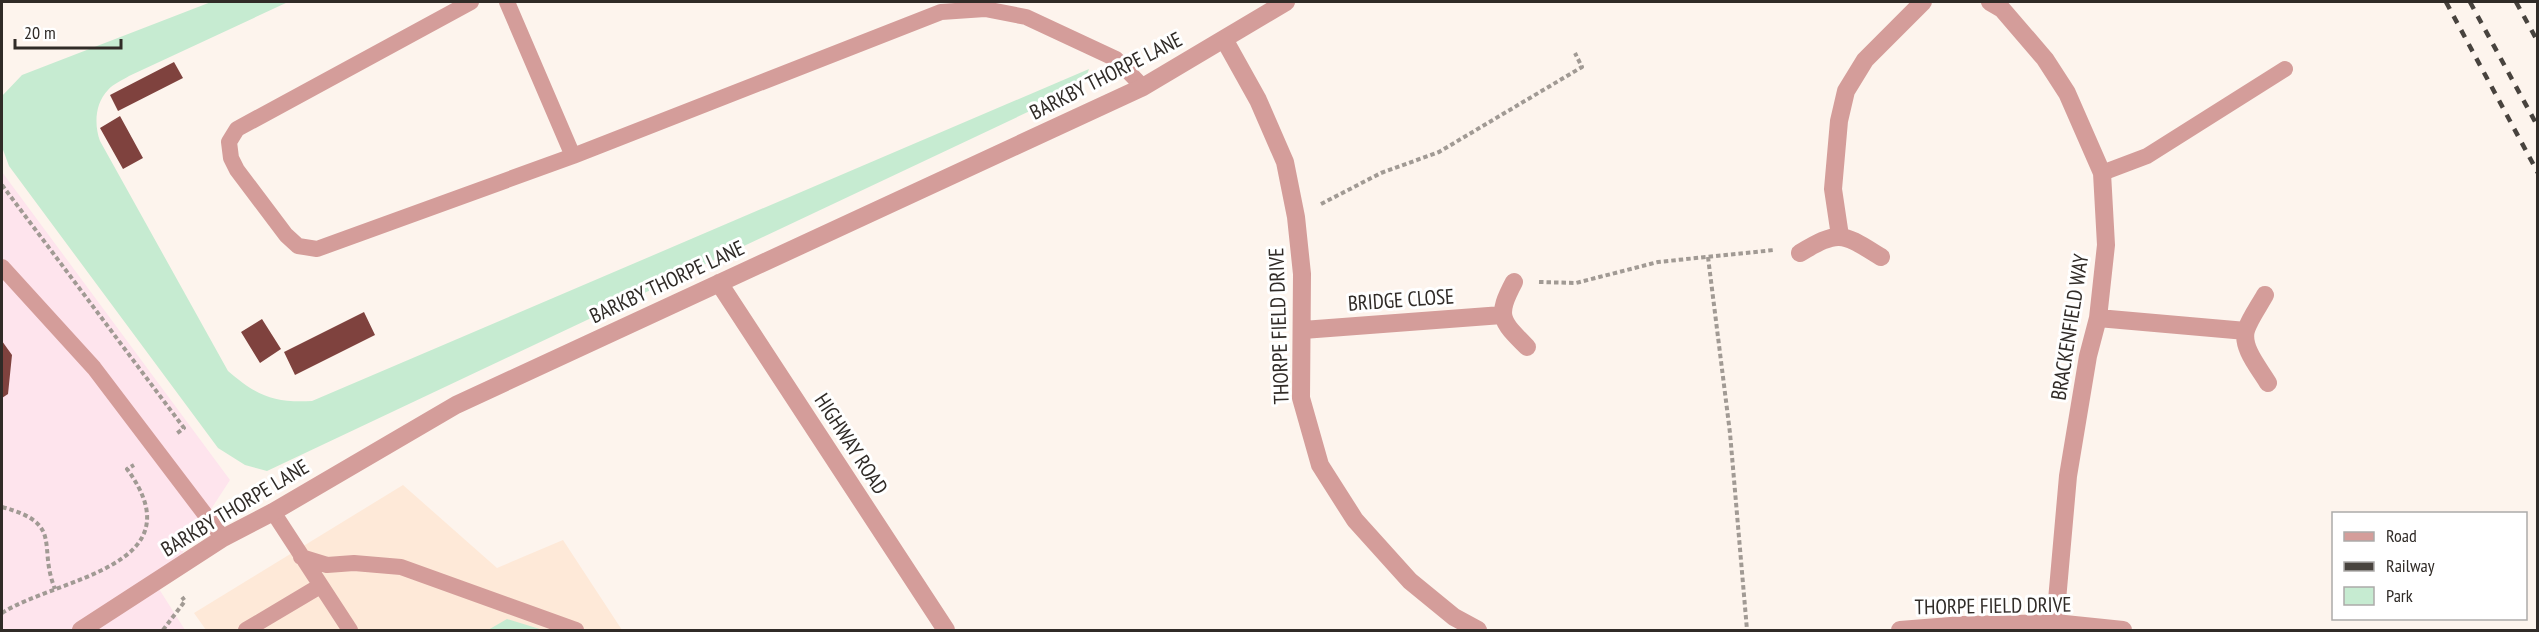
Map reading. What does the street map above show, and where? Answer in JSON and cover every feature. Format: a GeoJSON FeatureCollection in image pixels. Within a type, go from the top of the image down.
{"type":"FeatureCollection","features":[{"type":"Feature","properties":{"kind":"street","name":"BARKBY THORPE LANE"},"geometry":{"type":"LineString","coordinates":[[81,630],[223,538],[273,512],[456,405],[1143,87],[1286,2]]}},
{"type":"Feature","properties":{"kind":"street"},"geometry":{"type":"LineString","coordinates":[[1840,236],[1833,189],[1839,121],[1846,91],[1865,60],[1923,2]]}},
{"type":"Feature","properties":{"kind":"street","name":"BRACKENFIELD WAY"},"geometry":{"type":"LineString","coordinates":[[2002,4],[2045,58],[2067,93],[2102,173],[2106,245],[2097,318],[2068,476],[2055,623]]}},
{"type":"Feature","properties":{"kind":"street","name":"THORPE FIELD DRIVE"},"geometry":{"type":"LineString","coordinates":[[1224,39],[1258,100],[1285,162],[1296,217],[1302,274],[1301,398],[1320,465],[1355,520],[1410,581],[1454,616],[1478,630]]}},
{"type":"Feature","properties":{"kind":"street"},"geometry":{"type":"LineString","coordinates":[[1800,253],[1825,238],[1840,236],[1852,240],[1881,257]]}},
{"type":"Feature","properties":{"kind":"street"},"geometry":{"type":"LineString","coordinates":[[1514,282],[1504,302],[1502,315],[1509,329],[1527,347]]}},
{"type":"Feature","properties":{"kind":"street","name":"HIGHWAY ROAD"},"geometry":{"type":"LineString","coordinates":[[719,283],[946,630]]}},
{"type":"Feature","properties":{"kind":"street"},"geometry":{"type":"LineString","coordinates":[[2265,295],[2246,331],[2246,342],[2252,357],[2268,383]]}},
{"type":"Feature","properties":{"kind":"street","name":"BRIDGE CLOSE"},"geometry":{"type":"LineString","coordinates":[[1303,330],[1502,315]]}},
{"type":"Feature","properties":{"kind":"street"},"geometry":{"type":"LineString","coordinates":[[2097,318],[2246,331]]}},
{"type":"Feature","properties":{"kind":"street","name":"THORPE FIELD DRIVE"},"geometry":{"type":"LineString","coordinates":[[1900,630],[1963,625],[2055,623],[2123,630]]}},
{"type":"Feature","properties":{"kind":"lane"},"geometry":{"type":"LineString","coordinates":[[471,2],[237,129],[229,142],[231,158],[237,170],[286,235],[298,246],[317,249],[573,156],[938,7],[998,6],[1116,59],[1143,87]]}},
{"type":"Feature","properties":{"kind":"lane"},"geometry":{"type":"LineString","coordinates":[[507,2],[573,156]]}},
{"type":"Feature","properties":{"kind":"lane"},"geometry":{"type":"LineString","coordinates":[[2102,173],[2147,156],[2284,69]]}},
{"type":"Feature","properties":{"kind":"lane"},"geometry":{"type":"LineString","coordinates":[[2,267],[93,368],[223,538]]}},
{"type":"Feature","properties":{"kind":"lane"},"geometry":{"type":"LineString","coordinates":[[273,512],[350,630]]}},
{"type":"Feature","properties":{"kind":"lane"},"geometry":{"type":"LineString","coordinates":[[301,557],[327,565],[354,563],[401,567],[576,630]]}},
{"type":"Feature","properties":{"kind":"lane"},"geometry":{"type":"LineString","coordinates":[[246,630],[320,586]]}},
{"type":"Feature","properties":{"kind":"path"},"geometry":{"type":"LineString","coordinates":[[1296,217],[1381,173],[1439,152],[1572,74],[1582,68],[1575,53]]}},
{"type":"Feature","properties":{"kind":"path"},"geometry":{"type":"LineString","coordinates":[[1514,282],[1576,283],[1658,262],[1775,250],[1800,253]]}},
{"type":"Feature","properties":{"kind":"path"},"geometry":{"type":"LineString","coordinates":[[1708,257],[1730,433],[1746,630]]}},
{"type":"Feature","properties":{"kind":"path"},"geometry":{"type":"LineString","coordinates":[[2,507],[32,517],[47,538],[50,578],[55,589]]}},
{"type":"Feature","properties":{"kind":"shaded area"},"geometry":{"type":"Polygon","coordinates":[[[2,172],[230,480],[159,589],[185,630],[2,630],[2,172]]]}},
{"type":"Feature","properties":{"kind":"shaded area"},"geometry":{"type":"Polygon","coordinates":[[[403,485],[497,568],[563,540],[622,630],[206,630],[194,613],[403,485]]]}},
{"type":"Feature","properties":{"kind":"green space"},"geometry":{"type":"Polygon","coordinates":[[[211,2],[288,2],[129,76],[113,86],[100,101],[96,121],[98,135],[228,371],[257,392],[287,401],[312,401],[1089,69],[1083,86],[267,471],[245,465],[218,448],[9,166],[2,147],[2,96],[22,75],[211,2]]]}},
{"type":"Feature","properties":{"kind":"green space"},"geometry":{"type":"Polygon","coordinates":[[[507,619],[543,630],[488,630],[507,619]]]}},
{"type":"Feature","properties":{"kind":"building"},"geometry":{"type":"Polygon","coordinates":[[[174,62],[183,78],[118,111],[110,95],[174,62]]]}},
{"type":"Feature","properties":{"kind":"building"},"geometry":{"type":"Polygon","coordinates":[[[120,116],[143,158],[123,169],[100,128],[120,116]]]}},
{"type":"Feature","properties":{"kind":"building"},"geometry":{"type":"Polygon","coordinates":[[[364,312],[375,335],[295,375],[284,352],[364,312]]]}},
{"type":"Feature","properties":{"kind":"building"},"geometry":{"type":"Polygon","coordinates":[[[262,319],[281,349],[260,363],[241,332],[262,319]]]}},
{"type":"Feature","properties":{"kind":"building"},"geometry":{"type":"Polygon","coordinates":[[[2,341],[12,355],[8,394],[2,398],[2,341]]]}},
{"type":"Feature","properties":{"kind":"railway"},"geometry":{"type":"LineString","coordinates":[[2446,2],[2538,173]]}},
{"type":"Feature","properties":{"kind":"railway"},"geometry":{"type":"LineString","coordinates":[[2470,2],[2538,127]]}},
{"type":"Feature","properties":{"kind":"railway"},"geometry":{"type":"LineString","coordinates":[[2516,2],[2538,42]]}}]}
